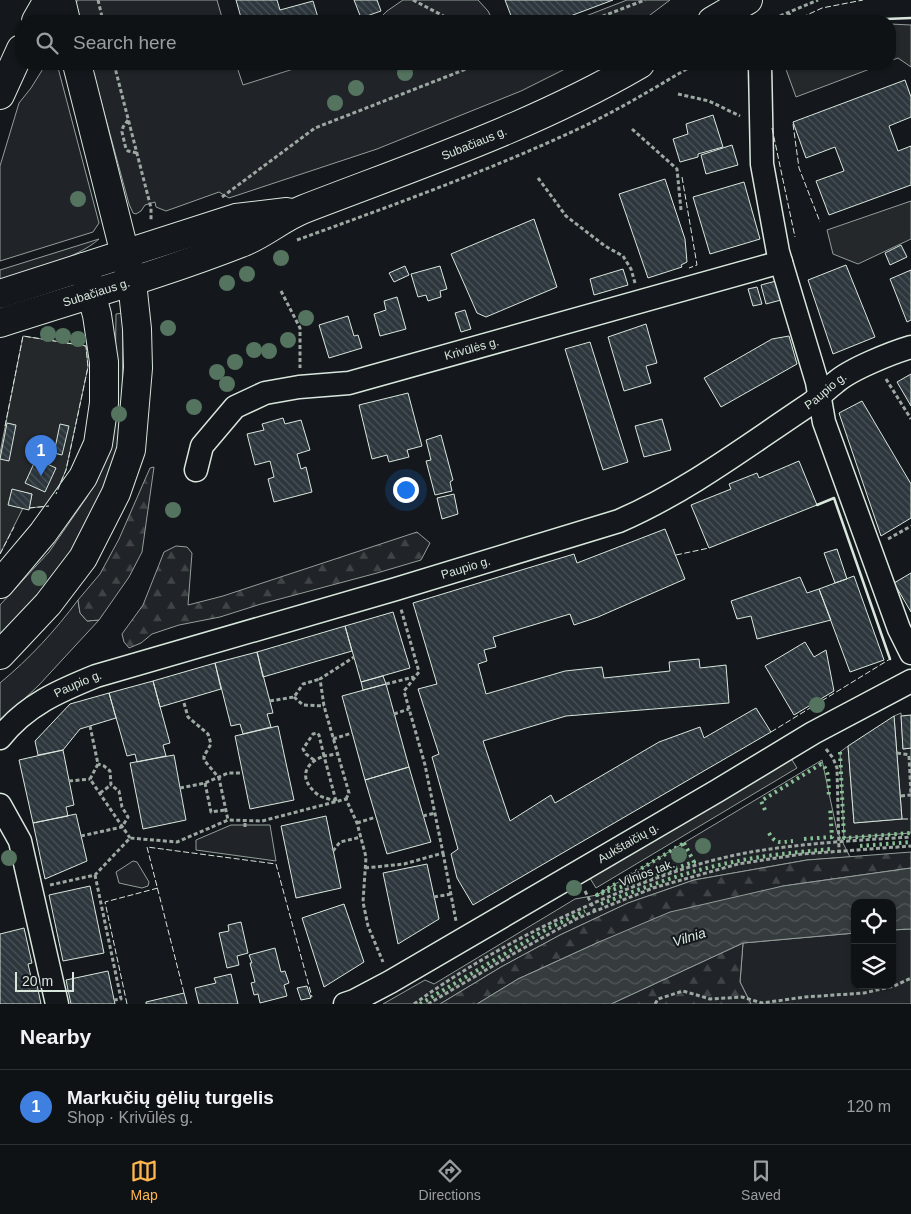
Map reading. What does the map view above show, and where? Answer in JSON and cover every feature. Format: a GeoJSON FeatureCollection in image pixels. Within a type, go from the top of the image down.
{"type":"FeatureCollection","features":[{"type":"Feature","properties":{"kind":"main road"},"geometry":{"type":"LineString","coordinates":[[39,15],[48,0]]}},
{"type":"Feature","properties":{"kind":"main road"},"geometry":{"type":"LineString","coordinates":[[61,0],[65,15]]}},
{"type":"Feature","properties":{"kind":"main road"},"geometry":{"type":"LineString","coordinates":[[722,15],[748,0]]}},
{"type":"Feature","properties":{"kind":"main road"},"geometry":{"type":"LineString","coordinates":[[0,95],[15,62]]}},
{"type":"Feature","properties":{"kind":"main road"},"geometry":{"type":"LineString","coordinates":[[0,655],[48,604],[83,558],[116,493],[132,450],[138,368],[137,329],[132,282],[79,70]]}},
{"type":"Feature","properties":{"kind":"main road","name":"Subačiaus g."},"geometry":{"type":"LineString","coordinates":[[0,323],[132,282],[243,243],[301,210],[497,136],[569,102],[629,70]]}},
{"type":"Feature","properties":{"kind":"main road","name":"Subačiaus g."},"geometry":{"type":"LineString","coordinates":[[0,294],[236,218],[301,210]]}},
{"type":"Feature","properties":{"kind":"main road"},"geometry":{"type":"LineString","coordinates":[[0,584],[43,533],[83,478],[98,444],[104,403],[104,362],[93,294],[84,266]]}},
{"type":"Feature","properties":{"kind":"street"},"geometry":{"type":"LineString","coordinates":[[760,70],[762,164],[781,262],[817,382],[818,398],[824,422],[899,629],[911,653]]}},
{"type":"Feature","properties":{"kind":"street","name":"Krivūlės g."},"geometry":{"type":"LineString","coordinates":[[196,470],[202,446],[235,408],[265,393],[299,387],[349,383],[781,262]]}},
{"type":"Feature","properties":{"kind":"street","name":"Paupio g."},"geometry":{"type":"LineString","coordinates":[[0,738],[11,724],[58,691],[96,676],[612,524],[649,508],[696,480],[818,398],[837,381],[875,361],[911,347]]}},
{"type":"Feature","properties":{"kind":"street","name":"Aukštaičių g."},"geometry":{"type":"LineString","coordinates":[[345,1004],[390,982],[813,733],[911,681]]}},
{"type":"Feature","properties":{"kind":"street"},"geometry":{"type":"LineString","coordinates":[[0,805],[20,841],[57,1004]]}},
{"type":"Feature","properties":{"kind":"path"},"geometry":{"type":"LineString","coordinates":[[98,0],[102,15]]}},
{"type":"Feature","properties":{"kind":"path"},"geometry":{"type":"LineString","coordinates":[[413,0],[442,15]]}},
{"type":"Feature","properties":{"kind":"path"},"geometry":{"type":"LineString","coordinates":[[606,15],[645,0]]}},
{"type":"Feature","properties":{"kind":"path"},"geometry":{"type":"LineString","coordinates":[[783,15],[818,0]]}},
{"type":"Feature","properties":{"kind":"path"},"geometry":{"type":"LineString","coordinates":[[116,70],[151,208],[150,220]]}},
{"type":"Feature","properties":{"kind":"path"},"geometry":{"type":"LineString","coordinates":[[216,201],[315,128],[464,70]]}},
{"type":"Feature","properties":{"kind":"path"},"geometry":{"type":"LineString","coordinates":[[678,94],[709,101],[761,125]]}},
{"type":"Feature","properties":{"kind":"path"},"geometry":{"type":"LineString","coordinates":[[129,120],[123,127],[122,132],[128,151],[137,153]]}},
{"type":"Feature","properties":{"kind":"path"},"geometry":{"type":"LineString","coordinates":[[632,129],[677,169],[681,210]]}},
{"type":"Feature","properties":{"kind":"path"},"geometry":{"type":"LineString","coordinates":[[538,178],[566,216],[605,246],[622,256],[631,269],[640,302]]}},
{"type":"Feature","properties":{"kind":"path"},"geometry":{"type":"LineString","coordinates":[[280,291],[300,328],[299,387]]}},
{"type":"Feature","properties":{"kind":"path"},"geometry":{"type":"LineString","coordinates":[[875,361],[911,420]]}},
{"type":"Feature","properties":{"kind":"path"},"geometry":{"type":"LineString","coordinates":[[888,539],[911,526]]}},
{"type":"Feature","properties":{"kind":"path"},"geometry":{"type":"LineString","coordinates":[[396,589],[419,672],[404,691],[425,764],[457,923],[465,937]]}},
{"type":"Feature","properties":{"kind":"path"},"geometry":{"type":"LineString","coordinates":[[270,700],[287,700],[294,697],[303,684],[320,679],[354,657]]}},
{"type":"Feature","properties":{"kind":"path"},"geometry":{"type":"LineString","coordinates":[[386,684],[415,677]]}},
{"type":"Feature","properties":{"kind":"path"},"geometry":{"type":"LineString","coordinates":[[320,679],[324,706],[348,794],[346,799],[357,823],[366,857],[362,902],[368,926],[380,957]]}},
{"type":"Feature","properties":{"kind":"path"},"geometry":{"type":"LineString","coordinates":[[294,697],[303,705],[324,706]]}},
{"type":"Feature","properties":{"kind":"path"},"geometry":{"type":"LineString","coordinates":[[184,703],[188,717],[208,734],[211,744],[204,756],[204,760],[219,778],[228,820]]}},
{"type":"Feature","properties":{"kind":"path"},"geometry":{"type":"LineString","coordinates":[[394,714],[409,709]]}},
{"type":"Feature","properties":{"kind":"path"},"geometry":{"type":"LineString","coordinates":[[90,726],[98,764],[90,779]]}},
{"type":"Feature","properties":{"kind":"path"},"geometry":{"type":"LineString","coordinates":[[314,760],[303,749],[313,734],[317,733],[336,802]]}},
{"type":"Feature","properties":{"kind":"path"},"geometry":{"type":"LineString","coordinates":[[333,738],[352,733]]}},
{"type":"Feature","properties":{"kind":"path"},"geometry":{"type":"LineString","coordinates":[[813,733],[833,758],[837,768],[839,851]]}},
{"type":"Feature","properties":{"kind":"path"},"geometry":{"type":"LineString","coordinates":[[897,753],[910,756],[911,794],[900,796]]}},
{"type":"Feature","properties":{"kind":"path"},"geometry":{"type":"LineString","coordinates":[[336,802],[318,795],[308,785],[305,776],[306,770],[314,760],[337,754]]}},
{"type":"Feature","properties":{"kind":"path"},"geometry":{"type":"LineString","coordinates":[[98,764],[110,771],[111,785],[119,791],[122,807],[128,817],[122,828]]}},
{"type":"Feature","properties":{"kind":"path"},"geometry":{"type":"LineString","coordinates":[[180,788],[205,783],[228,773],[242,773]]}},
{"type":"Feature","properties":{"kind":"path"},"geometry":{"type":"LineString","coordinates":[[69,781],[90,779]]}},
{"type":"Feature","properties":{"kind":"path"},"geometry":{"type":"LineString","coordinates":[[90,779],[130,838],[178,842],[228,820],[262,821],[346,799]]}},
{"type":"Feature","properties":{"kind":"path"},"geometry":{"type":"LineString","coordinates":[[205,783],[211,812],[226,810]]}},
{"type":"Feature","properties":{"kind":"path"},"geometry":{"type":"LineString","coordinates":[[100,793],[111,785]]}},
{"type":"Feature","properties":{"kind":"path"},"geometry":{"type":"LineString","coordinates":[[423,816],[435,813]]}},
{"type":"Feature","properties":{"kind":"path"},"geometry":{"type":"LineString","coordinates":[[357,823],[376,817]]}},
{"type":"Feature","properties":{"kind":"path"},"geometry":{"type":"LineString","coordinates":[[244,828],[245,821]]}},
{"type":"Feature","properties":{"kind":"path"},"geometry":{"type":"LineString","coordinates":[[81,836],[122,828]]}},
{"type":"Feature","properties":{"kind":"path","name":"Vilnios tak."},"geometry":{"type":"LineString","coordinates":[[414,1004],[446,982],[531,931],[590,903],[651,880],[715,860],[755,851],[911,836]]}},
{"type":"Feature","properties":{"kind":"path"},"geometry":{"type":"LineString","coordinates":[[333,851],[340,842],[361,837]]}},
{"type":"Feature","properties":{"kind":"path"},"geometry":{"type":"LineString","coordinates":[[47,885],[95,876],[130,838]]}},
{"type":"Feature","properties":{"kind":"path","name":"Vilnios tak."},"geometry":{"type":"LineString","coordinates":[[428,1004],[512,954],[578,918],[653,888],[738,864],[802,854],[911,846]]}},
{"type":"Feature","properties":{"kind":"path"},"geometry":{"type":"LineString","coordinates":[[366,868],[404,864],[443,853]]}},
{"type":"Feature","properties":{"kind":"path"},"geometry":{"type":"LineString","coordinates":[[95,876],[121,999],[114,1000]]}},
{"type":"Feature","properties":{"kind":"path"},"geometry":{"type":"LineString","coordinates":[[434,897],[451,894]]}},
{"type":"Feature","properties":{"kind":"path"},"geometry":{"type":"LineString","coordinates":[[656,1004],[658,999],[683,991],[710,999],[742,997],[762,1004],[805,997],[864,993],[894,986],[911,978]]}},
{"type":"Feature","properties":{"kind":"green space"},"geometry":{"type":"Polygon","coordinates":[[[78,0],[217,0],[221,15],[78,15],[75,4],[78,0]]]}},
{"type":"Feature","properties":{"kind":"green space"},"geometry":{"type":"Polygon","coordinates":[[[403,0],[478,0],[490,15],[383,15],[403,0]]]}},
{"type":"Feature","properties":{"kind":"green space"},"geometry":{"type":"Polygon","coordinates":[[[627,0],[670,0],[650,15],[588,15],[627,0]]]}},
{"type":"Feature","properties":{"kind":"green space"},"geometry":{"type":"Polygon","coordinates":[[[42,70],[59,70],[99,223],[93,232],[0,261],[0,166],[19,103],[42,70]]]}},
{"type":"Feature","properties":{"kind":"green space"},"geometry":{"type":"Polygon","coordinates":[[[93,70],[238,70],[243,85],[290,70],[563,70],[521,91],[377,149],[229,198],[219,192],[166,211],[156,207],[155,202],[145,205],[136,214],[133,213],[93,70]]]}},
{"type":"Feature","properties":{"kind":"green space"},"geometry":{"type":"Polygon","coordinates":[[[99,239],[90,246],[66,258],[0,281],[0,270],[99,239]]]}},
{"type":"Feature","properties":{"kind":"green space"},"geometry":{"type":"Polygon","coordinates":[[[123,313],[122,421],[120,442],[113,466],[70,554],[55,576],[0,634],[0,605],[49,552],[87,497],[104,463],[115,394],[116,314],[123,313]]]}},
{"type":"Feature","properties":{"kind":"green space"},"geometry":{"type":"Polygon","coordinates":[[[154,467],[142,552],[129,577],[99,620],[87,621],[80,613],[78,600],[100,574],[119,539],[150,468],[154,467]]]}},
{"type":"Feature","properties":{"kind":"green space"},"geometry":{"type":"Polygon","coordinates":[[[417,532],[430,543],[421,560],[220,617],[179,625],[152,634],[141,643],[129,648],[124,642],[122,634],[143,605],[164,552],[176,546],[187,547],[192,553],[188,605],[223,596],[417,532]]]}},
{"type":"Feature","properties":{"kind":"green space"},"geometry":{"type":"Polygon","coordinates":[[[78,600],[80,613],[87,621],[99,620],[39,685],[0,722],[0,683],[42,644],[78,600]]]}},
{"type":"Feature","properties":{"kind":"green space"},"geometry":{"type":"Polygon","coordinates":[[[901,713],[903,749],[911,748],[911,833],[844,838],[840,752],[848,746],[854,823],[902,819],[894,716],[901,713]]]}},
{"type":"Feature","properties":{"kind":"green space"},"geometry":{"type":"Polygon","coordinates":[[[822,760],[837,831],[850,857],[807,860],[694,880],[628,903],[560,935],[501,967],[440,1004],[383,1004],[425,980],[434,984],[575,899],[597,895],[822,760]]]}},
{"type":"Feature","properties":{"kind":"green space"},"geometry":{"type":"Polygon","coordinates":[[[231,825],[270,825],[276,861],[196,850],[196,840],[231,825]]]}},
{"type":"Feature","properties":{"kind":"green space"},"geometry":{"type":"Polygon","coordinates":[[[911,852],[911,868],[783,886],[599,942],[518,979],[477,1004],[440,1004],[501,967],[560,935],[628,903],[694,880],[807,860],[911,852]]]}},
{"type":"Feature","properties":{"kind":"green space"},"geometry":{"type":"Polygon","coordinates":[[[133,861],[137,862],[149,882],[148,886],[142,888],[119,883],[116,872],[133,861]]]}},
{"type":"Feature","properties":{"kind":"green space"},"geometry":{"type":"Polygon","coordinates":[[[911,929],[911,1004],[751,1004],[740,982],[743,943],[851,933],[851,989],[896,989],[896,930],[911,929]]]}},
{"type":"Feature","properties":{"kind":"green space"},"geometry":{"type":"Polygon","coordinates":[[[743,943],[740,982],[751,1004],[611,1004],[743,943]]]}},
{"type":"Feature","properties":{"kind":"shaded area"},"geometry":{"type":"Polygon","coordinates":[[[896,24],[911,25],[911,67],[898,58],[896,59],[896,24]]]}},
{"type":"Feature","properties":{"kind":"shaded area"},"geometry":{"type":"Polygon","coordinates":[[[786,70],[867,70],[796,97],[786,70]]]}},
{"type":"Feature","properties":{"kind":"shaded area"},"geometry":{"type":"Polygon","coordinates":[[[911,201],[911,239],[858,264],[833,254],[827,230],[911,201]]]}},
{"type":"Feature","properties":{"kind":"shaded area"},"geometry":{"type":"Polygon","coordinates":[[[23,336],[86,346],[88,367],[66,470],[50,506],[29,508],[32,494],[12,490],[23,508],[0,554],[0,453],[23,336]]]}},
{"type":"Feature","properties":{"kind":"shaded area"},"geometry":{"type":"Polygon","coordinates":[[[789,755],[797,768],[596,888],[588,875],[789,755]]]}},
{"type":"Feature","properties":{"kind":"water","name":"Vilnia"},"geometry":{"type":"Polygon","coordinates":[[[911,868],[911,929],[896,930],[896,899],[851,899],[851,933],[743,943],[611,1004],[477,1004],[518,979],[670,912],[783,886],[911,868]]]}},
{"type":"Feature","properties":{"kind":"building"},"geometry":{"type":"Polygon","coordinates":[[[236,0],[277,0],[280,10],[313,1],[317,15],[240,15],[236,0]]]}},
{"type":"Feature","properties":{"kind":"building"},"geometry":{"type":"Polygon","coordinates":[[[354,0],[377,0],[381,11],[370,15],[360,15],[354,0]]]}},
{"type":"Feature","properties":{"kind":"building"},"geometry":{"type":"Polygon","coordinates":[[[505,0],[613,0],[573,15],[511,15],[505,0]]]}},
{"type":"Feature","properties":{"kind":"building"},"geometry":{"type":"Polygon","coordinates":[[[905,80],[911,97],[911,117],[889,126],[898,151],[911,146],[911,185],[829,215],[816,181],[844,171],[835,147],[806,158],[793,122],[905,80]]]}},
{"type":"Feature","properties":{"kind":"building"},"geometry":{"type":"Polygon","coordinates":[[[713,115],[723,147],[698,154],[698,157],[680,162],[673,139],[688,134],[686,124],[713,115]]]}},
{"type":"Feature","properties":{"kind":"building"},"geometry":{"type":"Polygon","coordinates":[[[732,145],[738,165],[706,174],[701,155],[732,145]]]}},
{"type":"Feature","properties":{"kind":"building"},"geometry":{"type":"Polygon","coordinates":[[[665,179],[685,239],[687,262],[681,265],[682,267],[648,278],[619,194],[665,179]]]}},
{"type":"Feature","properties":{"kind":"building"},"geometry":{"type":"Polygon","coordinates":[[[744,182],[760,239],[710,254],[693,197],[744,182]]]}},
{"type":"Feature","properties":{"kind":"building"},"geometry":{"type":"Polygon","coordinates":[[[534,219],[557,287],[486,317],[477,313],[451,254],[534,219]]]}},
{"type":"Feature","properties":{"kind":"building"},"geometry":{"type":"Polygon","coordinates":[[[901,245],[907,257],[890,265],[885,253],[901,245]]]}},
{"type":"Feature","properties":{"kind":"building"},"geometry":{"type":"Polygon","coordinates":[[[846,265],[875,337],[833,354],[808,280],[846,265]]]}},
{"type":"Feature","properties":{"kind":"building"},"geometry":{"type":"Polygon","coordinates":[[[405,266],[409,275],[394,282],[389,273],[405,266]]]}},
{"type":"Feature","properties":{"kind":"building"},"geometry":{"type":"Polygon","coordinates":[[[440,266],[447,289],[440,291],[441,297],[428,301],[426,295],[418,297],[411,274],[440,266]]]}},
{"type":"Feature","properties":{"kind":"building"},"geometry":{"type":"Polygon","coordinates":[[[623,269],[628,285],[594,295],[590,279],[623,269]]]}},
{"type":"Feature","properties":{"kind":"building"},"geometry":{"type":"Polygon","coordinates":[[[911,270],[911,320],[907,322],[890,279],[911,270]]]}},
{"type":"Feature","properties":{"kind":"building"},"geometry":{"type":"Polygon","coordinates":[[[776,281],[781,300],[766,304],[761,285],[776,281]]]}},
{"type":"Feature","properties":{"kind":"building"},"geometry":{"type":"Polygon","coordinates":[[[757,287],[762,304],[753,306],[748,289],[757,287]]]}},
{"type":"Feature","properties":{"kind":"building"},"geometry":{"type":"Polygon","coordinates":[[[397,297],[406,329],[380,336],[374,314],[386,310],[384,301],[397,297]]]}},
{"type":"Feature","properties":{"kind":"building"},"geometry":{"type":"Polygon","coordinates":[[[465,310],[471,329],[461,332],[455,313],[465,310]]]}},
{"type":"Feature","properties":{"kind":"building"},"geometry":{"type":"Polygon","coordinates":[[[348,316],[354,336],[358,335],[362,348],[329,358],[319,325],[348,316]]]}},
{"type":"Feature","properties":{"kind":"building"},"geometry":{"type":"Polygon","coordinates":[[[646,324],[657,363],[646,366],[651,383],[624,391],[608,337],[646,324]]]}},
{"type":"Feature","properties":{"kind":"building"},"geometry":{"type":"Polygon","coordinates":[[[789,336],[797,364],[721,407],[704,378],[772,339],[789,336]]]}},
{"type":"Feature","properties":{"kind":"building"},"geometry":{"type":"Polygon","coordinates":[[[590,342],[628,462],[603,470],[565,349],[590,342]]]}},
{"type":"Feature","properties":{"kind":"building"},"geometry":{"type":"Polygon","coordinates":[[[911,374],[911,406],[897,382],[911,374]]]}},
{"type":"Feature","properties":{"kind":"building"},"geometry":{"type":"Polygon","coordinates":[[[408,393],[422,446],[407,450],[409,457],[389,462],[387,455],[372,459],[359,405],[408,393]]]}},
{"type":"Feature","properties":{"kind":"building"},"geometry":{"type":"Polygon","coordinates":[[[862,401],[911,484],[911,518],[881,536],[839,413],[862,401]]]}},
{"type":"Feature","properties":{"kind":"building"},"geometry":{"type":"Polygon","coordinates":[[[283,418],[285,424],[301,420],[310,450],[297,454],[301,469],[306,467],[312,492],[274,502],[268,479],[274,477],[270,461],[255,465],[247,434],[264,430],[262,424],[283,418]]]}},
{"type":"Feature","properties":{"kind":"building"},"geometry":{"type":"Polygon","coordinates":[[[662,419],[671,450],[644,457],[635,426],[662,419]]]}},
{"type":"Feature","properties":{"kind":"building"},"geometry":{"type":"Polygon","coordinates":[[[7,423],[16,425],[9,461],[0,459],[7,423]]]}},
{"type":"Feature","properties":{"kind":"building"},"geometry":{"type":"Polygon","coordinates":[[[60,424],[69,426],[62,455],[54,453],[60,424]]]}},
{"type":"Feature","properties":{"kind":"building"},"geometry":{"type":"Polygon","coordinates":[[[441,435],[453,480],[450,482],[452,491],[435,495],[426,461],[431,460],[426,440],[441,435]]]}},
{"type":"Feature","properties":{"kind":"building"},"geometry":{"type":"Polygon","coordinates":[[[36,459],[56,468],[45,492],[25,483],[36,459]]]}},
{"type":"Feature","properties":{"kind":"building"},"geometry":{"type":"Polygon","coordinates":[[[799,461],[817,505],[709,548],[691,505],[731,489],[729,484],[757,473],[759,478],[799,461]]]}},
{"type":"Feature","properties":{"kind":"building"},"geometry":{"type":"Polygon","coordinates":[[[12,489],[32,494],[29,510],[8,505],[12,489]]]}},
{"type":"Feature","properties":{"kind":"building"},"geometry":{"type":"Polygon","coordinates":[[[454,494],[458,514],[442,519],[437,498],[454,494]]]}},
{"type":"Feature","properties":{"kind":"building"},"geometry":{"type":"Polygon","coordinates":[[[665,529],[685,579],[598,617],[574,625],[570,614],[493,637],[496,647],[484,650],[487,661],[478,664],[486,694],[565,671],[602,667],[604,678],[670,671],[669,662],[699,659],[700,668],[726,665],[729,703],[566,716],[483,741],[510,821],[551,795],[555,803],[659,742],[700,727],[704,738],[756,708],[771,732],[473,905],[457,878],[451,854],[458,849],[432,757],[439,754],[418,689],[437,684],[413,603],[574,554],[577,563],[665,529]]]}},
{"type":"Feature","properties":{"kind":"building"},"geometry":{"type":"Polygon","coordinates":[[[837,549],[847,579],[835,583],[824,553],[837,549]]]}},
{"type":"Feature","properties":{"kind":"building"},"geometry":{"type":"Polygon","coordinates":[[[911,573],[911,612],[894,583],[911,573]]]}},
{"type":"Feature","properties":{"kind":"building"},"geometry":{"type":"Polygon","coordinates":[[[854,576],[884,660],[850,672],[819,589],[854,576]]]}},
{"type":"Feature","properties":{"kind":"building"},"geometry":{"type":"Polygon","coordinates":[[[800,577],[807,593],[819,589],[831,620],[757,639],[751,616],[737,619],[731,601],[800,577]]]}},
{"type":"Feature","properties":{"kind":"building"},"geometry":{"type":"Polygon","coordinates":[[[393,612],[410,668],[361,682],[345,626],[393,612]]]}},
{"type":"Feature","properties":{"kind":"building"},"geometry":{"type":"Polygon","coordinates":[[[345,626],[352,651],[263,677],[257,652],[345,626]]]}},
{"type":"Feature","properties":{"kind":"building"},"geometry":{"type":"Polygon","coordinates":[[[805,642],[814,657],[826,650],[834,691],[794,715],[765,666],[805,642]]]}},
{"type":"Feature","properties":{"kind":"building"},"geometry":{"type":"Polygon","coordinates":[[[257,652],[273,713],[267,714],[271,727],[243,734],[240,724],[231,726],[215,663],[257,652]]]}},
{"type":"Feature","properties":{"kind":"building"},"geometry":{"type":"Polygon","coordinates":[[[215,663],[221,689],[160,707],[153,681],[215,663]]]}},
{"type":"Feature","properties":{"kind":"building"},"geometry":{"type":"Polygon","coordinates":[[[383,676],[386,684],[363,690],[361,682],[383,676]]]}},
{"type":"Feature","properties":{"kind":"building"},"geometry":{"type":"Polygon","coordinates":[[[153,681],[170,743],[163,745],[166,756],[137,762],[135,754],[127,756],[109,693],[153,681]]]}},
{"type":"Feature","properties":{"kind":"building"},"geometry":{"type":"Polygon","coordinates":[[[386,684],[409,767],[365,780],[342,696],[386,684]]]}},
{"type":"Feature","properties":{"kind":"building"},"geometry":{"type":"Polygon","coordinates":[[[109,693],[116,718],[80,729],[63,750],[38,755],[35,741],[70,704],[109,693]]]}},
{"type":"Feature","properties":{"kind":"building"},"geometry":{"type":"Polygon","coordinates":[[[911,715],[911,748],[903,749],[901,716],[911,715]]]}},
{"type":"Feature","properties":{"kind":"building"},"geometry":{"type":"Polygon","coordinates":[[[894,716],[902,819],[854,823],[848,746],[894,716]]]}},
{"type":"Feature","properties":{"kind":"building"},"geometry":{"type":"Polygon","coordinates":[[[278,726],[294,800],[250,809],[235,736],[278,726]]]}},
{"type":"Feature","properties":{"kind":"building"},"geometry":{"type":"Polygon","coordinates":[[[63,750],[74,805],[66,807],[68,816],[33,823],[19,760],[63,750]]]}},
{"type":"Feature","properties":{"kind":"building"},"geometry":{"type":"Polygon","coordinates":[[[174,755],[186,820],[143,829],[130,763],[174,755]]]}},
{"type":"Feature","properties":{"kind":"building"},"geometry":{"type":"Polygon","coordinates":[[[409,767],[431,842],[387,854],[365,780],[409,767]]]}},
{"type":"Feature","properties":{"kind":"building"},"geometry":{"type":"Polygon","coordinates":[[[76,814],[87,861],[45,879],[33,823],[76,814]]]}},
{"type":"Feature","properties":{"kind":"building"},"geometry":{"type":"Polygon","coordinates":[[[326,816],[341,888],[296,898],[281,826],[326,816]]]}},
{"type":"Feature","properties":{"kind":"building"},"geometry":{"type":"Polygon","coordinates":[[[427,864],[439,919],[398,944],[383,873],[427,864]]]}},
{"type":"Feature","properties":{"kind":"building"},"geometry":{"type":"Polygon","coordinates":[[[90,886],[104,953],[63,961],[49,895],[90,886]]]}},
{"type":"Feature","properties":{"kind":"building"},"geometry":{"type":"Polygon","coordinates":[[[344,904],[364,962],[324,987],[302,918],[344,904]]]}},
{"type":"Feature","properties":{"kind":"building"},"geometry":{"type":"Polygon","coordinates":[[[241,922],[248,953],[237,956],[239,965],[227,968],[219,933],[229,931],[228,925],[241,922]]]}},
{"type":"Feature","properties":{"kind":"building"},"geometry":{"type":"Polygon","coordinates":[[[24,928],[32,963],[28,964],[32,981],[36,980],[41,1004],[0,1004],[0,934],[24,928]]]}},
{"type":"Feature","properties":{"kind":"building"},"geometry":{"type":"Polygon","coordinates":[[[275,948],[281,972],[285,971],[289,983],[284,985],[287,996],[260,1003],[258,994],[254,995],[251,983],[255,982],[249,955],[275,948]]]}},
{"type":"Feature","properties":{"kind":"building"},"geometry":{"type":"Polygon","coordinates":[[[108,971],[115,1004],[71,1004],[66,980],[108,971]]]}},
{"type":"Feature","properties":{"kind":"building"},"geometry":{"type":"Polygon","coordinates":[[[231,974],[238,1004],[199,1004],[195,988],[216,983],[214,978],[231,974]]]}},
{"type":"Feature","properties":{"kind":"building"},"geometry":{"type":"Polygon","coordinates":[[[307,986],[311,998],[301,1000],[297,988],[307,986]]]}},
{"type":"Feature","properties":{"kind":"building"},"geometry":{"type":"Polygon","coordinates":[[[184,993],[187,1004],[146,1004],[146,1002],[184,993]]]}},
{"type":"Feature","properties":{"kind":"hedge"},"geometry":{"type":"LineString","coordinates":[[840,752],[844,838],[911,833]]}},
{"type":"Feature","properties":{"kind":"hedge"},"geometry":{"type":"LineString","coordinates":[[765,810],[761,801],[821,764],[828,774],[829,798]]}},
{"type":"Feature","properties":{"kind":"hedge"},"geometry":{"type":"LineString","coordinates":[[804,839],[832,837],[830,807]]}},
{"type":"Feature","properties":{"kind":"hedge"},"geometry":{"type":"LineString","coordinates":[[769,833],[776,841],[793,841]]}},
{"type":"Feature","properties":{"kind":"hedge"},"geometry":{"type":"LineString","coordinates":[[860,846],[911,842]]}},
{"type":"Feature","properties":{"kind":"hedge"},"geometry":{"type":"LineString","coordinates":[[684,843],[694,862],[597,895],[684,843]]}},
{"type":"Feature","properties":{"kind":"hedge"},"geometry":{"type":"LineString","coordinates":[[601,904],[699,870],[769,856],[831,849]]}},
{"type":"Feature","properties":{"kind":"hedge"},"geometry":{"type":"LineString","coordinates":[[420,1004],[547,929],[585,911]]}},
{"type":"Feature","properties":{"kind":"fence"},"geometry":{"type":"LineString","coordinates":[[807,15],[822,8],[863,0]]}},
{"type":"Feature","properties":{"kind":"fence"},"geometry":{"type":"LineString","coordinates":[[793,124],[799,168],[820,222]]}},
{"type":"Feature","properties":{"kind":"fence"},"geometry":{"type":"LineString","coordinates":[[772,128],[795,237]]}},
{"type":"Feature","properties":{"kind":"fence"},"geometry":{"type":"LineString","coordinates":[[682,177],[697,265],[689,268]]}},
{"type":"Feature","properties":{"kind":"fence"},"geometry":{"type":"LineString","coordinates":[[5,426],[23,336],[86,346],[88,367],[66,470],[56,494]]}},
{"type":"Feature","properties":{"kind":"fence"},"geometry":{"type":"LineString","coordinates":[[29,508],[49,506]]}},
{"type":"Feature","properties":{"kind":"fence"},"geometry":{"type":"LineString","coordinates":[[0,554],[14,527]]}},
{"type":"Feature","properties":{"kind":"fence"},"geometry":{"type":"LineString","coordinates":[[676,555],[709,548]]}},
{"type":"Feature","properties":{"kind":"fence"},"geometry":{"type":"LineString","coordinates":[[771,732],[890,659]]}},
{"type":"Feature","properties":{"kind":"fence"},"geometry":{"type":"LineString","coordinates":[[902,819],[911,819]]}},
{"type":"Feature","properties":{"kind":"fence"},"geometry":{"type":"LineString","coordinates":[[184,993],[147,847],[276,864],[312,997]]}},
{"type":"Feature","properties":{"kind":"fence"},"geometry":{"type":"LineString","coordinates":[[127,1004],[105,902],[158,888]]}},
{"type":"Feature","properties":{"kind":"wall"},"geometry":{"type":"LineString","coordinates":[[896,19],[911,18]]}},
{"type":"Feature","properties":{"kind":"wall"},"geometry":{"type":"LineString","coordinates":[[817,505],[834,498],[890,659]]}},
{"type":"Feature","properties":{"kind":"place","name":"Markučių gėlių turgelis"},"geometry":{"type":"Point","coordinates":[41,476]}}]}
